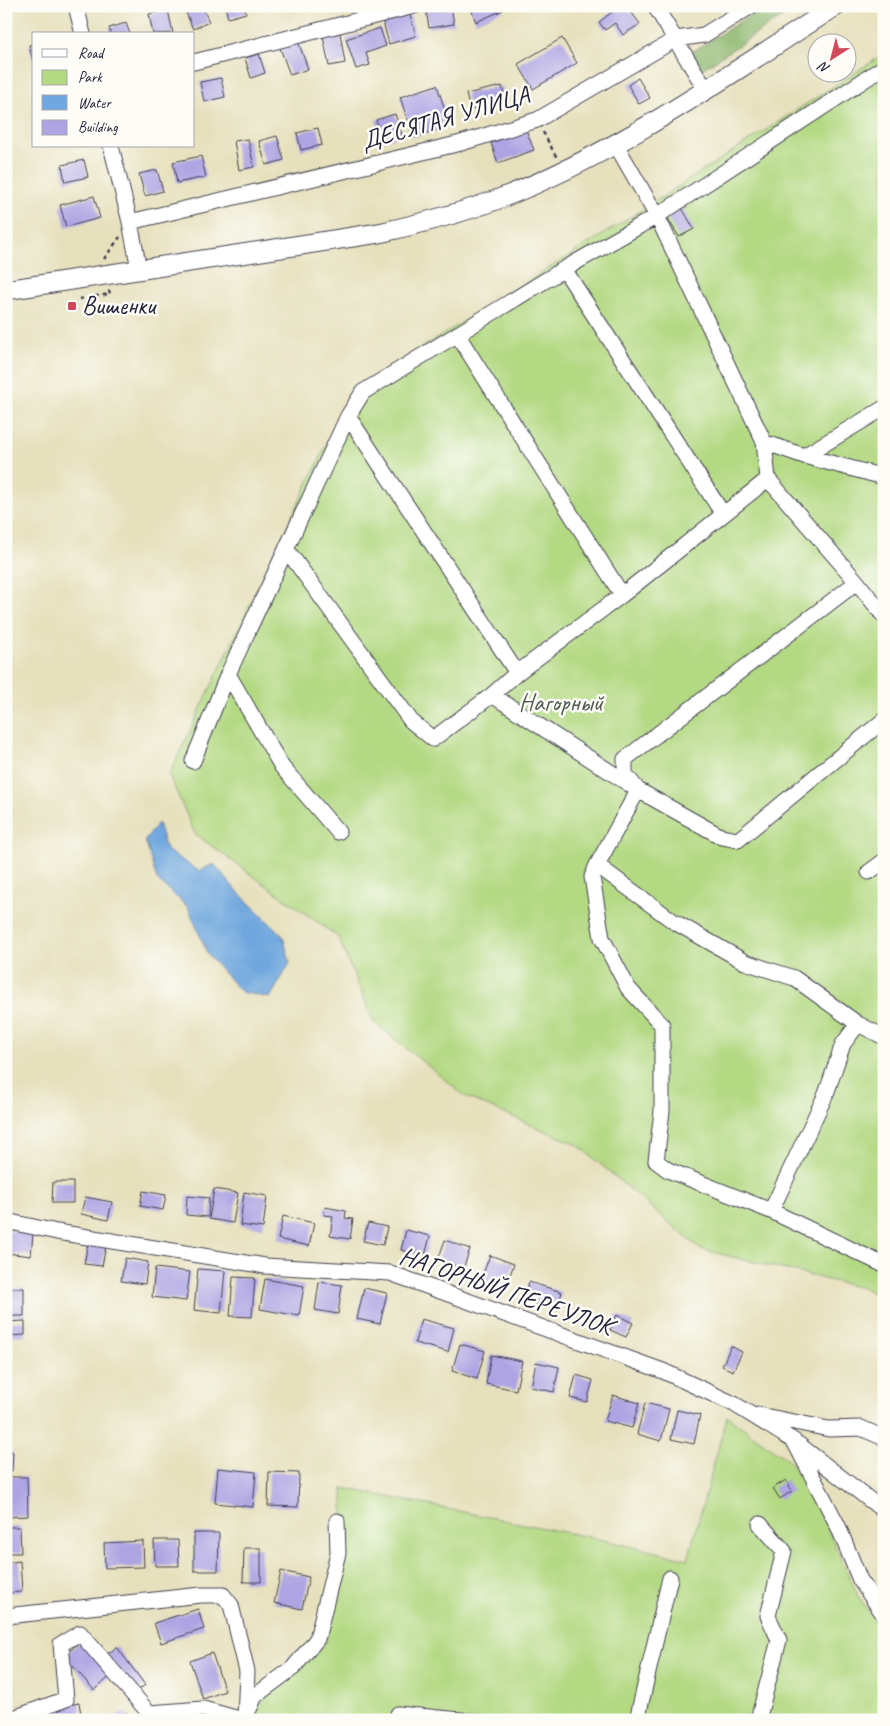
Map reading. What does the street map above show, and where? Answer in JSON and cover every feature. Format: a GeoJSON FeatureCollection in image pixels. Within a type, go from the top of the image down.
{"type":"FeatureCollection","features":[{"type":"Feature","properties":{"kind":"main road"},"geometry":{"type":"LineString","coordinates":[[6,290],[379,233],[440,218],[497,200],[564,170],[615,143],[706,90],[836,6]]}},
{"type":"Feature","properties":{"kind":"street"},"geometry":{"type":"LineString","coordinates":[[76,6],[82,32]]}},
{"type":"Feature","properties":{"kind":"street"},"geometry":{"type":"LineString","coordinates":[[195,62],[414,6]]}},
{"type":"Feature","properties":{"kind":"street"},"geometry":{"type":"LineString","coordinates":[[654,6],[706,90]]}},
{"type":"Feature","properties":{"kind":"street","name":"ДЕСЯТАЯ УЛИЦА"},"geometry":{"type":"LineString","coordinates":[[130,222],[461,143],[537,120],[676,40],[704,35],[751,6]]}},
{"type":"Feature","properties":{"kind":"street"},"geometry":{"type":"LineString","coordinates":[[193,761],[228,674],[348,416],[363,392],[564,269],[656,216],[884,67]]}},
{"type":"Feature","properties":{"kind":"street"},"geometry":{"type":"LineString","coordinates":[[615,143],[656,216],[764,442],[768,479],[884,616]]}},
{"type":"Feature","properties":{"kind":"street"},"geometry":{"type":"LineString","coordinates":[[111,148],[130,222],[139,269]]}},
{"type":"Feature","properties":{"kind":"street"},"geometry":{"type":"LineString","coordinates":[[564,269],[723,514]]}},
{"type":"Feature","properties":{"kind":"street"},"geometry":{"type":"LineString","coordinates":[[457,334],[622,595]]}},
{"type":"Feature","properties":{"kind":"street"},"geometry":{"type":"LineString","coordinates":[[804,456],[884,408]]}},
{"type":"Feature","properties":{"kind":"street"},"geometry":{"type":"LineString","coordinates":[[348,416],[517,673]]}},
{"type":"Feature","properties":{"kind":"street"},"geometry":{"type":"LineString","coordinates":[[764,442],[804,456],[884,477]]}},
{"type":"Feature","properties":{"kind":"street"},"geometry":{"type":"LineString","coordinates":[[287,550],[411,721],[433,739],[492,695],[517,673],[622,595],[768,479]]}},
{"type":"Feature","properties":{"kind":"street"},"geometry":{"type":"LineString","coordinates":[[638,790],[625,774],[625,759],[857,582]]}},
{"type":"Feature","properties":{"kind":"street"},"geometry":{"type":"LineString","coordinates":[[228,674],[282,768],[338,832]]}},
{"type":"Feature","properties":{"kind":"street"},"geometry":{"type":"LineString","coordinates":[[492,695],[638,790],[722,837],[738,840],[884,720]]}},
{"type":"Feature","properties":{"kind":"street"},"geometry":{"type":"LineString","coordinates":[[638,790],[592,877],[602,938],[628,988],[662,1025],[662,1111],[656,1160],[668,1170],[771,1211],[884,1265]]}},
{"type":"Feature","properties":{"kind":"street"},"geometry":{"type":"LineString","coordinates":[[869,872],[884,861]]}},
{"type":"Feature","properties":{"kind":"street"},"geometry":{"type":"LineString","coordinates":[[597,865],[673,921],[745,962],[794,978],[858,1024],[884,1037]]}},
{"type":"Feature","properties":{"kind":"street"},"geometry":{"type":"LineString","coordinates":[[771,1211],[826,1094],[842,1044],[858,1024]]}},
{"type":"Feature","properties":{"kind":"street","name":"НАГОРНЫЙ ПЕРЕУЛОК"},"geometry":{"type":"LineString","coordinates":[[6,1221],[57,1232],[264,1266],[390,1272],[663,1371],[734,1404],[793,1440],[884,1511]]}},
{"type":"Feature","properties":{"kind":"street"},"geometry":{"type":"LineString","coordinates":[[756,1414],[829,1429],[861,1428],[884,1438]]}},
{"type":"Feature","properties":{"kind":"street"},"geometry":{"type":"LineString","coordinates":[[793,1440],[838,1526],[860,1580],[884,1615]]}},
{"type":"Feature","properties":{"kind":"street"},"geometry":{"type":"LineString","coordinates":[[244,1720],[255,1696],[293,1668],[317,1639],[338,1553],[337,1521]]}},
{"type":"Feature","properties":{"kind":"street"},"geometry":{"type":"LineString","coordinates":[[758,1720],[779,1640],[768,1616],[784,1551],[760,1524]]}},
{"type":"Feature","properties":{"kind":"street"},"geometry":{"type":"LineString","coordinates":[[637,1720],[670,1578]]}},
{"type":"Feature","properties":{"kind":"street"},"geometry":{"type":"LineString","coordinates":[[6,1616],[201,1595],[223,1595],[231,1605],[247,1671],[244,1720]]}},
{"type":"Feature","properties":{"kind":"street"},"geometry":{"type":"LineString","coordinates":[[8,1720],[66,1698],[61,1644],[80,1633],[149,1713],[203,1709],[244,1720]]}},
{"type":"Feature","properties":{"kind":"street"},"geometry":{"type":"LineString","coordinates":[[399,1720],[398,1714],[461,1720]]}},
{"type":"Feature","properties":{"kind":"path"},"geometry":{"type":"LineString","coordinates":[[537,120],[564,170]]}},
{"type":"Feature","properties":{"kind":"path"},"geometry":{"type":"LineString","coordinates":[[95,260],[105,259],[130,222]]}},
{"type":"Feature","properties":{"kind":"green space"},"geometry":{"type":"Polygon","coordinates":[[[765,6],[799,6],[702,69],[692,52],[765,6]]]}},
{"type":"Feature","properties":{"kind":"green space","name":"Нагорный"},"geometry":{"type":"Polygon","coordinates":[[[884,54],[884,1302],[866,1289],[700,1249],[578,1145],[466,1097],[374,1022],[338,937],[195,834],[169,775],[343,410],[358,388],[637,213],[841,82],[858,82],[858,71],[884,54]]]}},
{"type":"Feature","properties":{"kind":"green space"},"geometry":{"type":"Polygon","coordinates":[[[727,1416],[793,1464],[821,1514],[858,1596],[884,1632],[884,1720],[252,1720],[250,1713],[326,1642],[343,1560],[343,1488],[589,1537],[688,1559],[727,1416]]]}},
{"type":"Feature","properties":{"kind":"water"},"geometry":{"type":"Polygon","coordinates":[[[158,823],[166,850],[199,871],[214,864],[235,889],[283,936],[290,963],[270,998],[241,992],[208,955],[188,907],[157,880],[145,840],[158,823]]]}},
{"type":"Feature","properties":{"kind":"building"},"geometry":{"type":"Polygon","coordinates":[[[195,6],[202,6],[209,22],[193,29],[185,10],[195,6]]]}},
{"type":"Feature","properties":{"kind":"building"},"geometry":{"type":"Polygon","coordinates":[[[225,6],[244,6],[246,13],[228,18],[225,6]]]}},
{"type":"Feature","properties":{"kind":"building"},"geometry":{"type":"Polygon","coordinates":[[[451,6],[454,24],[429,28],[426,9],[451,6]]]}},
{"type":"Feature","properties":{"kind":"building"},"geometry":{"type":"Polygon","coordinates":[[[470,6],[502,6],[503,10],[476,22],[470,6]]]}},
{"type":"Feature","properties":{"kind":"building"},"geometry":{"type":"Polygon","coordinates":[[[620,6],[627,6],[640,24],[623,35],[615,23],[605,30],[599,22],[620,6]]]}},
{"type":"Feature","properties":{"kind":"building"},"geometry":{"type":"Polygon","coordinates":[[[168,10],[173,32],[153,32],[149,14],[168,10]]]}},
{"type":"Feature","properties":{"kind":"building"},"geometry":{"type":"Polygon","coordinates":[[[410,15],[416,36],[389,44],[383,22],[410,15]]]}},
{"type":"Feature","properties":{"kind":"building"},"geometry":{"type":"Polygon","coordinates":[[[126,23],[129,32],[110,32],[109,28],[126,23]]]}},
{"type":"Feature","properties":{"kind":"building"},"geometry":{"type":"Polygon","coordinates":[[[380,28],[386,46],[366,53],[370,65],[356,69],[346,39],[380,28]]]}},
{"type":"Feature","properties":{"kind":"building"},"geometry":{"type":"Polygon","coordinates":[[[340,33],[345,63],[329,66],[323,36],[340,33]]]}},
{"type":"Feature","properties":{"kind":"building"},"geometry":{"type":"Polygon","coordinates":[[[562,38],[577,63],[533,89],[518,64],[562,38]]]}},
{"type":"Feature","properties":{"kind":"building"},"geometry":{"type":"Polygon","coordinates":[[[298,41],[308,69],[290,75],[280,48],[298,41]]]}},
{"type":"Feature","properties":{"kind":"building"},"geometry":{"type":"Polygon","coordinates":[[[32,44],[32,57],[29,45],[32,44]]]}},
{"type":"Feature","properties":{"kind":"building"},"geometry":{"type":"Polygon","coordinates":[[[259,54],[265,73],[251,78],[245,58],[259,54]]]}},
{"type":"Feature","properties":{"kind":"building"},"geometry":{"type":"Polygon","coordinates":[[[221,78],[225,97],[204,102],[200,82],[221,78]]]}},
{"type":"Feature","properties":{"kind":"building"},"geometry":{"type":"Polygon","coordinates":[[[638,78],[650,98],[639,104],[628,85],[638,78]]]}},
{"type":"Feature","properties":{"kind":"building"},"geometry":{"type":"Polygon","coordinates":[[[437,85],[450,126],[413,137],[400,97],[437,85]]]}},
{"type":"Feature","properties":{"kind":"building"},"geometry":{"type":"Polygon","coordinates":[[[502,86],[506,102],[470,110],[466,94],[502,86]]]}},
{"type":"Feature","properties":{"kind":"building"},"geometry":{"type":"Polygon","coordinates":[[[395,114],[402,135],[383,141],[376,120],[395,114]]]}},
{"type":"Feature","properties":{"kind":"building"},"geometry":{"type":"Polygon","coordinates":[[[318,128],[322,145],[301,150],[297,133],[318,128]]]}},
{"type":"Feature","properties":{"kind":"building"},"geometry":{"type":"Polygon","coordinates":[[[526,130],[534,150],[498,163],[491,143],[526,130]]]}},
{"type":"Feature","properties":{"kind":"building"},"geometry":{"type":"Polygon","coordinates":[[[277,136],[284,160],[266,165],[259,141],[277,136]]]}},
{"type":"Feature","properties":{"kind":"building"},"geometry":{"type":"Polygon","coordinates":[[[248,139],[254,167],[239,170],[234,141],[248,139]]]}},
{"type":"Feature","properties":{"kind":"building"},"geometry":{"type":"Polygon","coordinates":[[[201,156],[206,177],[177,183],[173,162],[201,156]]]}},
{"type":"Feature","properties":{"kind":"building"},"geometry":{"type":"Polygon","coordinates":[[[84,160],[88,177],[65,182],[62,165],[84,160]]]}},
{"type":"Feature","properties":{"kind":"building"},"geometry":{"type":"Polygon","coordinates":[[[157,170],[163,191],[145,196],[139,174],[157,170]]]}},
{"type":"Feature","properties":{"kind":"building"},"geometry":{"type":"Polygon","coordinates":[[[94,196],[100,218],[66,227],[60,205],[94,196]]]}},
{"type":"Feature","properties":{"kind":"building"},"geometry":{"type":"Polygon","coordinates":[[[682,208],[694,229],[679,237],[667,217],[682,208]]]}},
{"type":"Feature","properties":{"kind":"building"},"geometry":{"type":"Polygon","coordinates":[[[53,1182],[73,1182],[73,1203],[52,1203],[53,1182]]]}},
{"type":"Feature","properties":{"kind":"building"},"geometry":{"type":"Polygon","coordinates":[[[214,1189],[238,1193],[233,1223],[209,1219],[214,1189]]]}},
{"type":"Feature","properties":{"kind":"building"},"geometry":{"type":"Polygon","coordinates":[[[143,1191],[166,1195],[163,1210],[140,1206],[143,1191]]]}},
{"type":"Feature","properties":{"kind":"building"},"geometry":{"type":"Polygon","coordinates":[[[244,1192],[267,1196],[263,1228],[240,1225],[244,1192]]]}},
{"type":"Feature","properties":{"kind":"building"},"geometry":{"type":"Polygon","coordinates":[[[187,1196],[209,1198],[208,1217],[186,1215],[187,1196]]]}},
{"type":"Feature","properties":{"kind":"building"},"geometry":{"type":"Polygon","coordinates":[[[85,1197],[112,1202],[108,1220],[81,1214],[85,1197]]]}},
{"type":"Feature","properties":{"kind":"building"},"geometry":{"type":"Polygon","coordinates":[[[325,1207],[346,1211],[345,1218],[353,1219],[350,1239],[330,1236],[333,1216],[324,1215],[325,1207]]]}},
{"type":"Feature","properties":{"kind":"building"},"geometry":{"type":"Polygon","coordinates":[[[283,1216],[314,1223],[309,1246],[278,1239],[283,1216]]]}},
{"type":"Feature","properties":{"kind":"building"},"geometry":{"type":"Polygon","coordinates":[[[368,1223],[387,1227],[383,1245],[363,1241],[368,1223]]]}},
{"type":"Feature","properties":{"kind":"building"},"geometry":{"type":"Polygon","coordinates":[[[6,1230],[33,1233],[31,1256],[6,1253],[6,1230]]]}},
{"type":"Feature","properties":{"kind":"building"},"geometry":{"type":"Polygon","coordinates":[[[406,1230],[430,1236],[425,1256],[401,1250],[406,1230]]]}},
{"type":"Feature","properties":{"kind":"building"},"geometry":{"type":"Polygon","coordinates":[[[445,1240],[470,1249],[463,1269],[438,1260],[445,1240]]]}},
{"type":"Feature","properties":{"kind":"building"},"geometry":{"type":"Polygon","coordinates":[[[88,1243],[106,1246],[102,1266],[84,1264],[88,1243]]]}},
{"type":"Feature","properties":{"kind":"building"},"geometry":{"type":"Polygon","coordinates":[[[490,1255],[514,1264],[504,1291],[480,1282],[490,1255]]]}},
{"type":"Feature","properties":{"kind":"building"},"geometry":{"type":"Polygon","coordinates":[[[125,1258],[148,1262],[145,1284],[121,1281],[125,1258]]]}},
{"type":"Feature","properties":{"kind":"building"},"geometry":{"type":"Polygon","coordinates":[[[155,1268],[190,1272],[186,1301],[152,1297],[155,1268]]]}},
{"type":"Feature","properties":{"kind":"building"},"geometry":{"type":"Polygon","coordinates":[[[198,1269],[225,1271],[221,1313],[194,1310],[198,1269]]]}},
{"type":"Feature","properties":{"kind":"building"},"geometry":{"type":"Polygon","coordinates":[[[233,1277],[255,1278],[252,1317],[230,1316],[233,1277]]]}},
{"type":"Feature","properties":{"kind":"building"},"geometry":{"type":"Polygon","coordinates":[[[265,1279],[304,1286],[299,1316],[260,1309],[265,1279]]]}},
{"type":"Feature","properties":{"kind":"building"},"geometry":{"type":"Polygon","coordinates":[[[319,1282],[342,1285],[338,1314],[315,1310],[319,1282]]]}},
{"type":"Feature","properties":{"kind":"building"},"geometry":{"type":"Polygon","coordinates":[[[529,1282],[562,1292],[557,1310],[523,1300],[529,1282]]]}},
{"type":"Feature","properties":{"kind":"building"},"geometry":{"type":"Polygon","coordinates":[[[6,1288],[24,1288],[24,1316],[6,1316],[6,1288]]]}},
{"type":"Feature","properties":{"kind":"building"},"geometry":{"type":"Polygon","coordinates":[[[364,1288],[387,1293],[380,1324],[357,1319],[364,1288]]]}},
{"type":"Feature","properties":{"kind":"building"},"geometry":{"type":"Polygon","coordinates":[[[617,1315],[633,1323],[626,1337],[610,1330],[617,1315]]]}},
{"type":"Feature","properties":{"kind":"building"},"geometry":{"type":"Polygon","coordinates":[[[421,1319],[454,1328],[448,1352],[415,1343],[421,1319]]]}},
{"type":"Feature","properties":{"kind":"building"},"geometry":{"type":"Polygon","coordinates":[[[25,1321],[25,1335],[10,1336],[11,1344],[6,1344],[6,1322],[25,1321]]]}},
{"type":"Feature","properties":{"kind":"building"},"geometry":{"type":"Polygon","coordinates":[[[460,1344],[485,1351],[477,1379],[452,1371],[460,1344]]]}},
{"type":"Feature","properties":{"kind":"building"},"geometry":{"type":"Polygon","coordinates":[[[731,1346],[742,1352],[733,1371],[722,1366],[731,1346]]]}},
{"type":"Feature","properties":{"kind":"building"},"geometry":{"type":"Polygon","coordinates":[[[491,1355],[522,1361],[516,1390],[486,1384],[491,1355]]]}},
{"type":"Feature","properties":{"kind":"building"},"geometry":{"type":"Polygon","coordinates":[[[536,1362],[559,1367],[554,1392],[531,1387],[536,1362]]]}},
{"type":"Feature","properties":{"kind":"building"},"geometry":{"type":"Polygon","coordinates":[[[576,1375],[593,1380],[587,1402],[570,1398],[576,1375]]]}},
{"type":"Feature","properties":{"kind":"building"},"geometry":{"type":"Polygon","coordinates":[[[613,1395],[639,1403],[632,1428],[605,1421],[613,1395]]]}},
{"type":"Feature","properties":{"kind":"building"},"geometry":{"type":"Polygon","coordinates":[[[645,1403],[669,1409],[661,1441],[637,1434],[645,1403]]]}},
{"type":"Feature","properties":{"kind":"building"},"geometry":{"type":"Polygon","coordinates":[[[677,1410],[700,1415],[694,1444],[671,1439],[677,1410]]]}},
{"type":"Feature","properties":{"kind":"building"},"geometry":{"type":"Polygon","coordinates":[[[6,1451],[13,1452],[12,1471],[6,1471],[6,1451]]]}},
{"type":"Feature","properties":{"kind":"building"},"geometry":{"type":"Polygon","coordinates":[[[218,1468],[256,1472],[253,1507],[215,1503],[218,1468]]]}},
{"type":"Feature","properties":{"kind":"building"},"geometry":{"type":"Polygon","coordinates":[[[269,1472],[299,1473],[298,1507],[268,1506],[269,1472]]]}},
{"type":"Feature","properties":{"kind":"building"},"geometry":{"type":"Polygon","coordinates":[[[6,1477],[27,1477],[28,1516],[6,1517],[6,1477]]]}},
{"type":"Feature","properties":{"kind":"building"},"geometry":{"type":"Polygon","coordinates":[[[786,1480],[792,1491],[780,1499],[773,1488],[786,1480]]]}},
{"type":"Feature","properties":{"kind":"building"},"geometry":{"type":"Polygon","coordinates":[[[6,1527],[20,1527],[21,1553],[6,1553],[6,1527]]]}},
{"type":"Feature","properties":{"kind":"building"},"geometry":{"type":"Polygon","coordinates":[[[194,1533],[219,1533],[218,1571],[194,1571],[194,1533]]]}},
{"type":"Feature","properties":{"kind":"building"},"geometry":{"type":"Polygon","coordinates":[[[154,1540],[178,1540],[179,1566],[155,1566],[154,1540]]]}},
{"type":"Feature","properties":{"kind":"building"},"geometry":{"type":"Polygon","coordinates":[[[143,1541],[144,1567],[105,1568],[104,1543],[143,1541]]]}},
{"type":"Feature","properties":{"kind":"building"},"geometry":{"type":"Polygon","coordinates":[[[244,1548],[261,1548],[261,1582],[243,1582],[244,1548]]]}},
{"type":"Feature","properties":{"kind":"building"},"geometry":{"type":"Polygon","coordinates":[[[20,1561],[22,1592],[6,1593],[6,1563],[20,1561]]]}},
{"type":"Feature","properties":{"kind":"building"},"geometry":{"type":"Polygon","coordinates":[[[281,1571],[309,1577],[302,1609],[274,1603],[281,1571]]]}},
{"type":"Feature","properties":{"kind":"building"},"geometry":{"type":"Polygon","coordinates":[[[198,1609],[204,1629],[161,1643],[154,1623],[198,1609]]]}},
{"type":"Feature","properties":{"kind":"building"},"geometry":{"type":"Polygon","coordinates":[[[82,1640],[112,1675],[94,1690],[64,1656],[82,1640]]]}},
{"type":"Feature","properties":{"kind":"building"},"geometry":{"type":"Polygon","coordinates":[[[117,1647],[145,1685],[133,1694],[106,1655],[117,1647]]]}},
{"type":"Feature","properties":{"kind":"building"},"geometry":{"type":"Polygon","coordinates":[[[212,1653],[225,1691],[203,1699],[190,1661],[212,1653]]]}},
{"type":"Feature","properties":{"kind":"building"},"geometry":{"type":"Polygon","coordinates":[[[79,1703],[82,1719],[39,1720],[38,1711],[79,1703]]]}},
{"type":"Feature","properties":{"kind":"building"},"geometry":{"type":"Polygon","coordinates":[[[127,1713],[128,1720],[98,1719],[127,1713]]]}},
{"type":"Feature","properties":{"kind":"place","name":"Вишенки"},"geometry":{"type":"Point","coordinates":[72,306]}}]}
